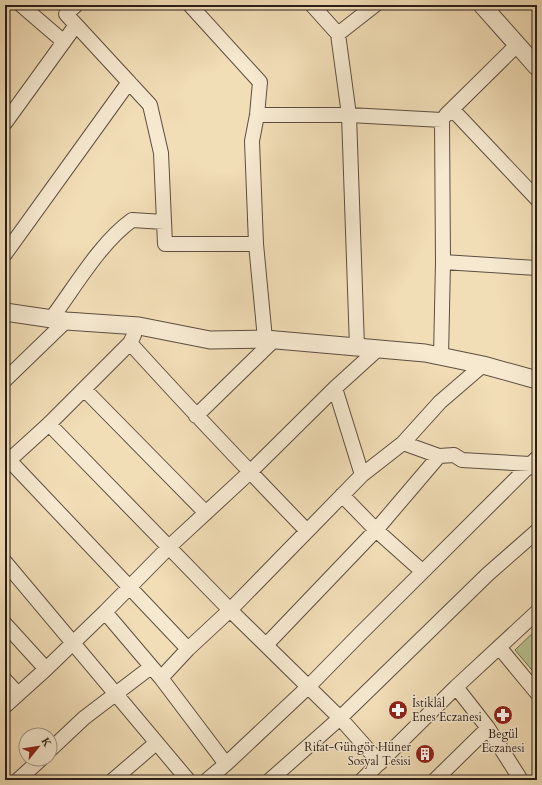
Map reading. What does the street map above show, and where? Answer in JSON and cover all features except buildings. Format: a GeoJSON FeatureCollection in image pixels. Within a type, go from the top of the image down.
{"type":"FeatureCollection","features":[{"type":"Feature","properties":{"kind":"street"},"geometry":{"type":"LineString","coordinates":[[21,5],[64,42]]}},
{"type":"Feature","properties":{"kind":"street"},"geometry":{"type":"LineString","coordinates":[[76,5],[66,14],[150,105],[161,153],[166,244],[256,244]]}},
{"type":"Feature","properties":{"kind":"street"},"geometry":{"type":"LineString","coordinates":[[190,5],[260,82],[257,115],[252,141],[256,244],[269,339]]}},
{"type":"Feature","properties":{"kind":"street"},"geometry":{"type":"LineString","coordinates":[[312,5],[338,34],[349,115],[357,347]]}},
{"type":"Feature","properties":{"kind":"street"},"geometry":{"type":"LineString","coordinates":[[338,34],[375,5]]}},
{"type":"Feature","properties":{"kind":"street"},"geometry":{"type":"LineString","coordinates":[[482,5],[517,45],[535,61]]}},
{"type":"Feature","properties":{"kind":"street"},"geometry":{"type":"LineString","coordinates":[[5,124],[76,25]]}},
{"type":"Feature","properties":{"kind":"street"},"geometry":{"type":"LineString","coordinates":[[441,357],[443,262],[442,120],[517,45]]}},
{"type":"Feature","properties":{"kind":"street"},"geometry":{"type":"LineString","coordinates":[[5,254],[129,82]]}},
{"type":"Feature","properties":{"kind":"street"},"geometry":{"type":"LineString","coordinates":[[452,109],[537,199]]}},
{"type":"Feature","properties":{"kind":"street"},"geometry":{"type":"LineString","coordinates":[[257,115],[349,115],[442,120]]}},
{"type":"Feature","properties":{"kind":"street"},"geometry":{"type":"LineString","coordinates":[[5,380],[58,320],[98,254],[119,229],[132,220],[164,222]]}},
{"type":"Feature","properties":{"kind":"street"},"geometry":{"type":"LineString","coordinates":[[443,262],[537,268]]}},
{"type":"Feature","properties":{"kind":"street"},"geometry":{"type":"LineString","coordinates":[[5,312],[58,320],[139,326],[210,340],[269,339],[425,354],[483,365],[537,380]]}},
{"type":"Feature","properties":{"kind":"street"},"geometry":{"type":"LineString","coordinates":[[139,326],[130,343],[49,424],[7,462],[130,586],[188,649]]}},
{"type":"Feature","properties":{"kind":"street"},"geometry":{"type":"LineString","coordinates":[[196,416],[269,339]]}},
{"type":"Feature","properties":{"kind":"street"},"geometry":{"type":"LineString","coordinates":[[130,343],[196,416],[210,428],[306,531]]}},
{"type":"Feature","properties":{"kind":"street"},"geometry":{"type":"LineString","coordinates":[[5,706],[46,669],[170,546],[250,472],[335,388],[378,349]]}},
{"type":"Feature","properties":{"kind":"street"},"geometry":{"type":"LineString","coordinates":[[161,678],[188,649],[230,610],[362,475],[404,443],[440,402],[483,365]]}},
{"type":"Feature","properties":{"kind":"street"},"geometry":{"type":"LineString","coordinates":[[335,388],[362,475]]}},
{"type":"Feature","properties":{"kind":"street"},"geometry":{"type":"LineString","coordinates":[[84,389],[206,513]]}},
{"type":"Feature","properties":{"kind":"street"},"geometry":{"type":"LineString","coordinates":[[49,424],[170,546],[230,610],[340,718],[380,764]]}},
{"type":"Feature","properties":{"kind":"street"},"geometry":{"type":"LineString","coordinates":[[404,443],[439,456],[454,455],[462,460],[535,464]]}},
{"type":"Feature","properties":{"kind":"street"},"geometry":{"type":"LineString","coordinates":[[266,645],[376,530],[439,456]]}},
{"type":"Feature","properties":{"kind":"street"},"geometry":{"type":"LineString","coordinates":[[207,780],[308,688],[422,571],[535,464]]}},
{"type":"Feature","properties":{"kind":"street"},"geometry":{"type":"LineString","coordinates":[[342,495],[376,530],[422,571]]}},
{"type":"Feature","properties":{"kind":"street"},"geometry":{"type":"LineString","coordinates":[[270,780],[340,718],[488,574],[537,531]]}},
{"type":"Feature","properties":{"kind":"street"},"geometry":{"type":"LineString","coordinates":[[5,562],[74,642],[188,780]]}},
{"type":"Feature","properties":{"kind":"street"},"geometry":{"type":"LineString","coordinates":[[105,612],[161,678],[226,764]]}},
{"type":"Feature","properties":{"kind":"street"},"geometry":{"type":"LineString","coordinates":[[368,778],[456,687],[537,612]]}},
{"type":"Feature","properties":{"kind":"street"},"geometry":{"type":"LineString","coordinates":[[5,624],[46,669]]}},
{"type":"Feature","properties":{"kind":"street"},"geometry":{"type":"LineString","coordinates":[[499,647],[537,693]]}},
{"type":"Feature","properties":{"kind":"street"},"geometry":{"type":"LineString","coordinates":[[58,742],[84,718],[151,667]]}},
{"type":"Feature","properties":{"kind":"street"},"geometry":{"type":"LineString","coordinates":[[5,680],[18,694]]}},
{"type":"Feature","properties":{"kind":"street"},"geometry":{"type":"LineString","coordinates":[[456,687],[488,728],[521,780]]}},
{"type":"Feature","properties":{"kind":"street"},"geometry":{"type":"LineString","coordinates":[[435,780],[488,728]]}},
{"type":"Feature","properties":{"kind":"street"},"geometry":{"type":"LineString","coordinates":[[113,780],[156,743]]}},
{"type":"Feature","properties":{"kind":"street"},"geometry":{"type":"LineString","coordinates":[[18,780],[32,767]]}},
{"type":"Feature","properties":{"kind":"green space"},"geometry":{"type":"Polygon","coordinates":[[[537,629],[537,676],[515,650],[537,629]]]}},
{"type":"Feature","properties":{"kind":"place","name":"İstiklâl Enes Eczanesi"},"geometry":{"type":"Point","coordinates":[398,710]}},
{"type":"Feature","properties":{"kind":"place","name":"Begül Eczanesi"},"geometry":{"type":"Point","coordinates":[503,715]}},
{"type":"Feature","properties":{"kind":"place","name":"Rifat-Güngör Hüner Sosyal Tesisi"},"geometry":{"type":"Point","coordinates":[425,754]}}]}
